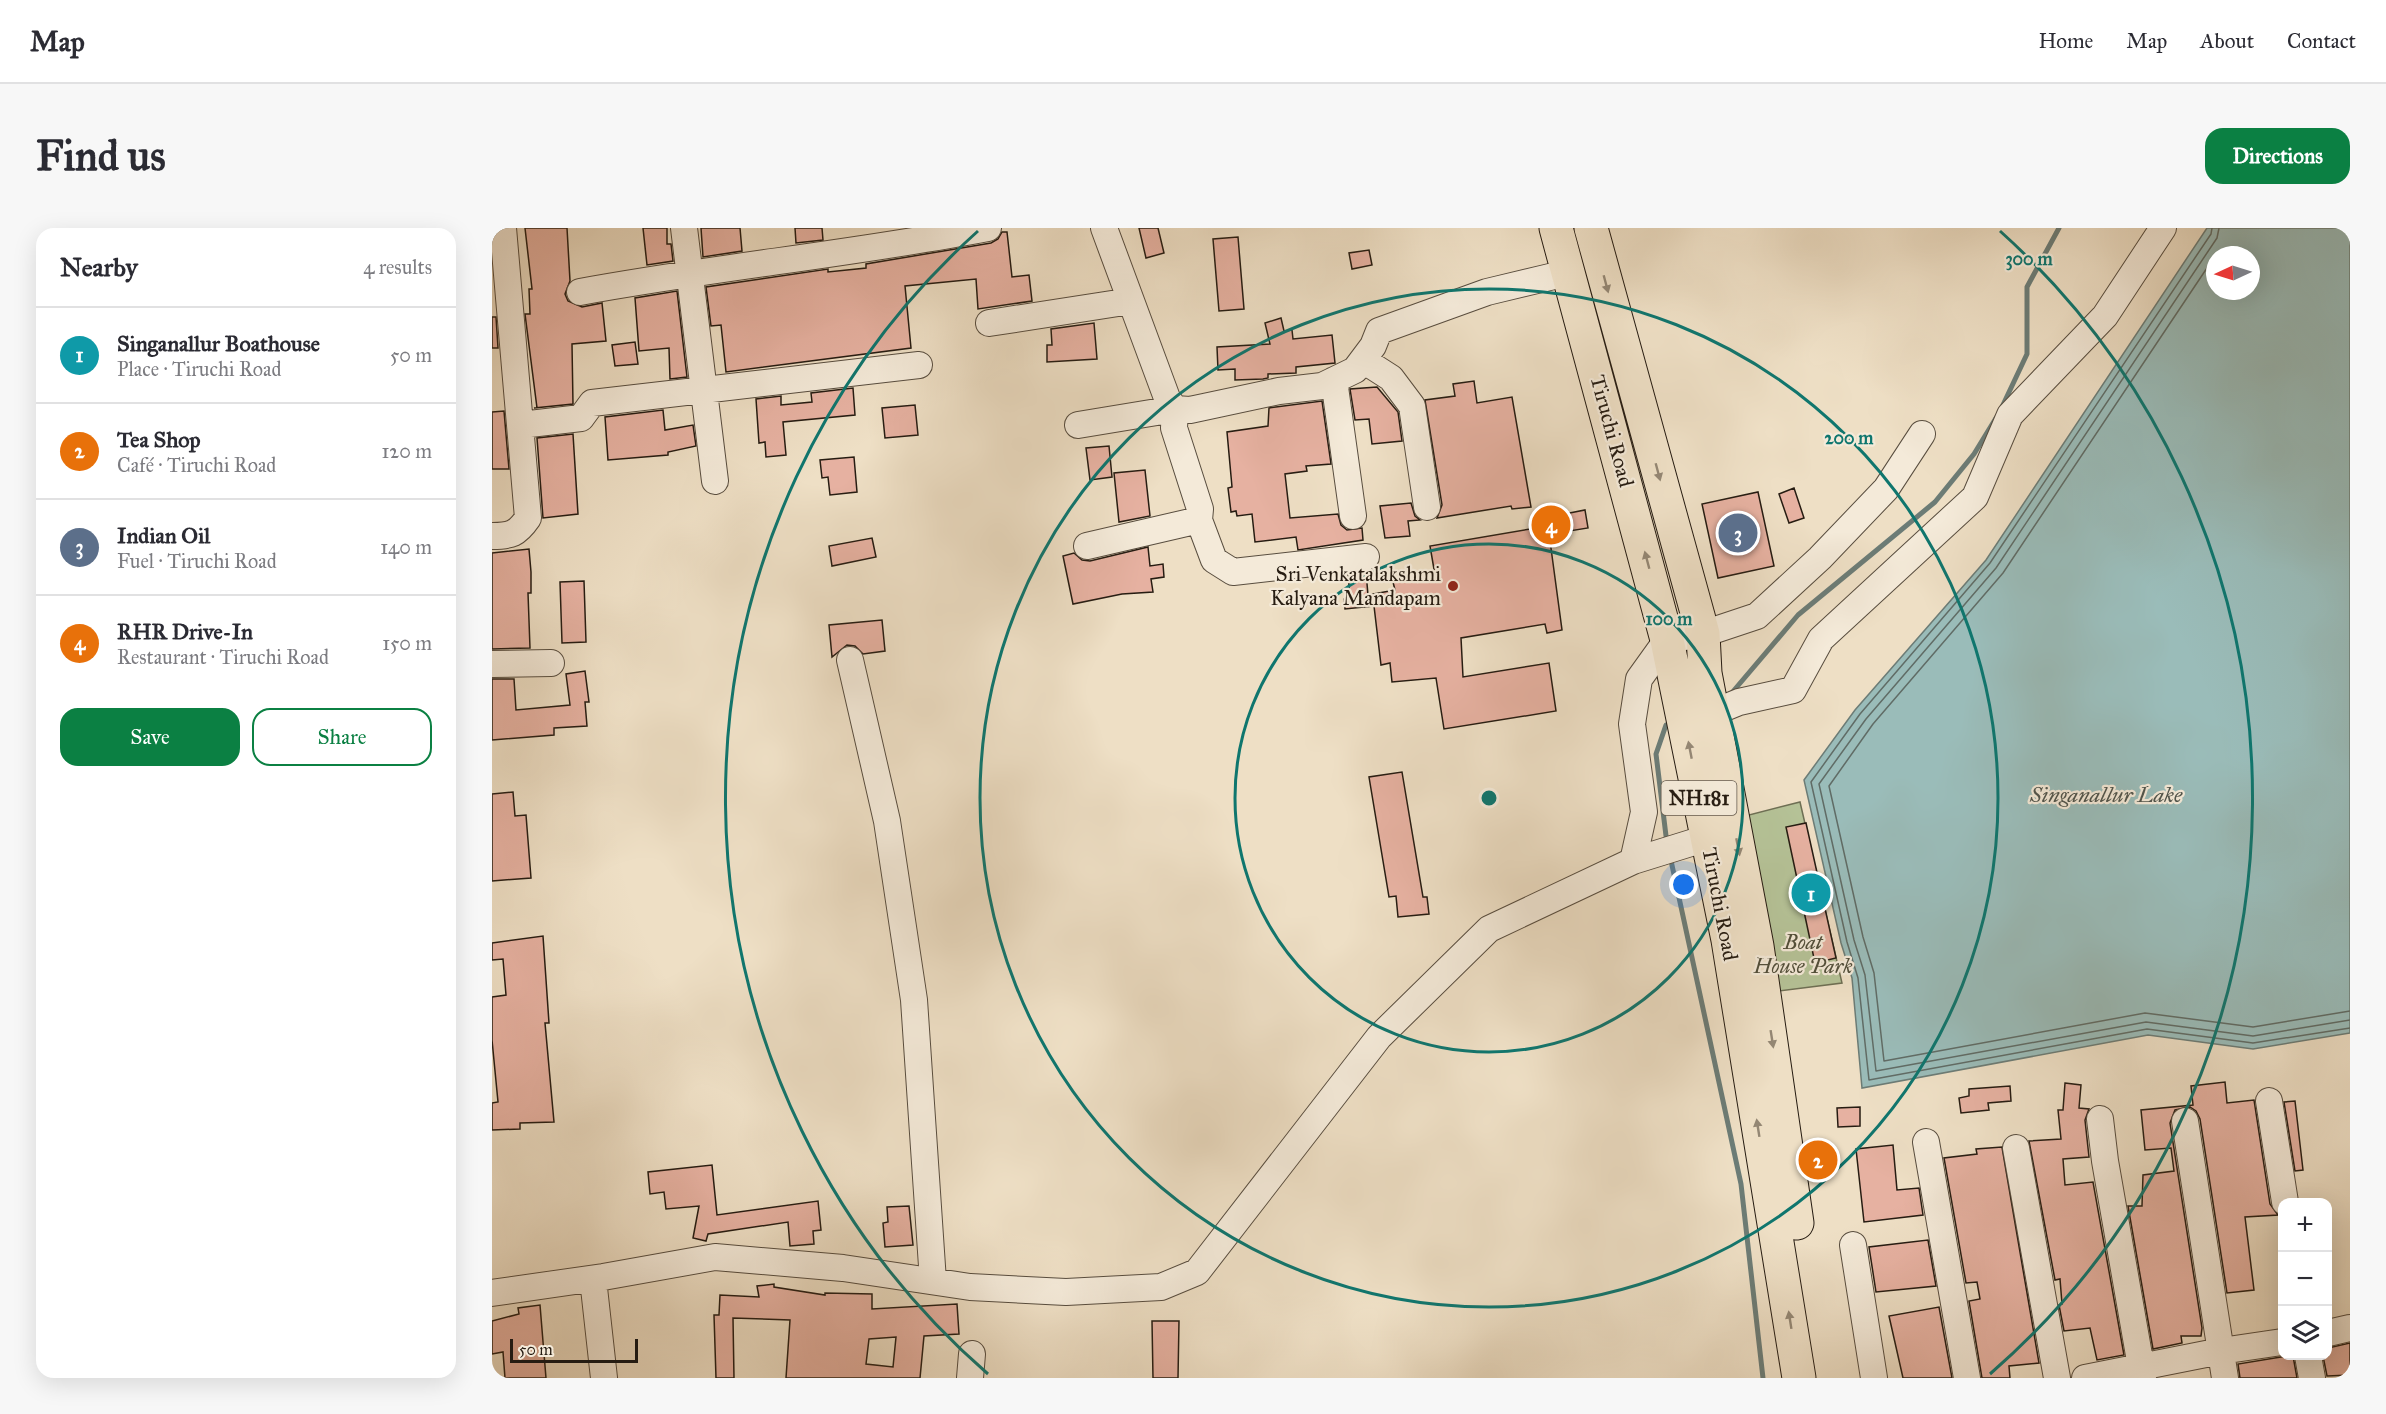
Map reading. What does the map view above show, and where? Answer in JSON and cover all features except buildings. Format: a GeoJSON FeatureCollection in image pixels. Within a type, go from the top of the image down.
{"type":"FeatureCollection","features":[{"type":"Feature","properties":{"kind":"highway","name":"Tiruchi Road"},"geometry":{"type":"LineString","coordinates":[[1556,228],[1667,640],[1694,843],[1728,940],[1799,1378]]}},
{"type":"Feature","properties":{"kind":"highway","name":"NH181"},"geometry":{"type":"LineString","coordinates":[[1591,228],[1703,634],[1705,673],[1757,946],[1792,1195],[1823,1378]]}},
{"type":"Feature","properties":{"kind":"street"},"geometry":{"type":"LineString","coordinates":[[492,536],[510,536],[518,532],[528,518],[503,228]]}},
{"type":"Feature","properties":{"kind":"street"},"geometry":{"type":"LineString","coordinates":[[684,228],[715,481]]}},
{"type":"Feature","properties":{"kind":"street"},"geometry":{"type":"LineString","coordinates":[[580,292],[690,272],[755,265],[988,228]]}},
{"type":"Feature","properties":{"kind":"street"},"geometry":{"type":"LineString","coordinates":[[1104,228],[1167,398],[1175,409],[1174,428],[1200,509],[1199,520],[1214,560],[1233,572],[1366,557]]}},
{"type":"Feature","properties":{"kind":"street"},"geometry":{"type":"LineString","coordinates":[[1713,713],[1739,702],[1793,690],[1821,639],[1942,530],[1975,497],[2010,415],[2105,316],[2163,228]]}},
{"type":"Feature","properties":{"kind":"street"},"geometry":{"type":"LineString","coordinates":[[1078,425],[1175,409],[1190,410],[1279,391],[1322,386],[1355,370],[1373,346],[1379,331],[1487,292],[1554,276],[1568,269]]}},
{"type":"Feature","properties":{"kind":"street"},"geometry":{"type":"LineString","coordinates":[[989,323],[1131,301]]}},
{"type":"Feature","properties":{"kind":"street"},"geometry":{"type":"LineString","coordinates":[[1363,360],[1391,378],[1412,406],[1426,507]]}},
{"type":"Feature","properties":{"kind":"street"},"geometry":{"type":"LineString","coordinates":[[521,425],[581,418],[592,403],[703,392],[919,365]]}},
{"type":"Feature","properties":{"kind":"street"},"geometry":{"type":"LineString","coordinates":[[1334,380],[1353,516]]}},
{"type":"Feature","properties":{"kind":"street"},"geometry":{"type":"LineString","coordinates":[[1634,861],[1644,812],[1632,724],[1639,679],[1667,640],[1703,634],[1757,616],[1820,558],[1886,489],[1922,434]]}},
{"type":"Feature","properties":{"kind":"street"},"geometry":{"type":"LineString","coordinates":[[1087,546],[1199,520]]}},
{"type":"Feature","properties":{"kind":"street"},"geometry":{"type":"LineString","coordinates":[[850,660],[887,821],[914,1000],[933,1281]]}},
{"type":"Feature","properties":{"kind":"street"},"geometry":{"type":"LineString","coordinates":[[492,664],[551,663]]}},
{"type":"Feature","properties":{"kind":"street"},"geometry":{"type":"LineString","coordinates":[[492,1289],[593,1279],[715,1257],[843,1268],[970,1287],[1066,1292],[1161,1287],[1197,1272],[1379,1037],[1489,929],[1634,861],[1694,843]]}},
{"type":"Feature","properties":{"kind":"street"},"geometry":{"type":"LineString","coordinates":[[2269,1101],[2284,1198]]}},
{"type":"Feature","properties":{"kind":"street"},"geometry":{"type":"LineString","coordinates":[[2100,1119],[2104,1161],[2142,1373]]}},
{"type":"Feature","properties":{"kind":"street"},"geometry":{"type":"LineString","coordinates":[[2185,1121],[2225,1378]]}},
{"type":"Feature","properties":{"kind":"street"},"geometry":{"type":"LineString","coordinates":[[1926,1142],[1967,1378]]}},
{"type":"Feature","properties":{"kind":"street"},"geometry":{"type":"LineString","coordinates":[[2016,1148],[2057,1378]]}},
{"type":"Feature","properties":{"kind":"street"},"geometry":{"type":"LineString","coordinates":[[1853,1245],[1874,1378]]}},
{"type":"Feature","properties":{"kind":"street"},"geometry":{"type":"LineString","coordinates":[[593,1279],[604,1378]]}},
{"type":"Feature","properties":{"kind":"street"},"geometry":{"type":"LineString","coordinates":[[2332,1333],[2350,1328]]}},
{"type":"Feature","properties":{"kind":"street"},"geometry":{"type":"LineString","coordinates":[[2085,1378],[2142,1373],[2221,1351],[2278,1343]]}},
{"type":"Feature","properties":{"kind":"street"},"geometry":{"type":"LineString","coordinates":[[2309,1360],[2312,1378]]}},
{"type":"Feature","properties":{"kind":"green space","name":"Boat House Park"},"geometry":{"type":"Polygon","coordinates":[[[1800,802],[1842,983],[1779,991],[1745,816],[1800,802]]]}},
{"type":"Feature","properties":{"kind":"water","name":"Singanallur Lake"},"geometry":{"type":"Polygon","coordinates":[[[2207,228],[2350,228],[2350,1033],[2253,1049],[2148,1035],[1862,1088],[1852,978],[1841,943],[1804,780],[1855,710],[1986,560],[2207,228]]]}},
{"type":"Feature","properties":{"kind":"waterway"},"geometry":{"type":"LineString","coordinates":[[2002,407],[2027,354],[2027,287],[2059,228]]}},
{"type":"Feature","properties":{"kind":"waterway"},"geometry":{"type":"LineString","coordinates":[[1730,695],[1798,615],[1935,502],[1974,454],[1996,418]]}},
{"type":"Feature","properties":{"kind":"waterway"},"geometry":{"type":"LineString","coordinates":[[1666,725],[1656,754],[1667,844]]}},
{"type":"Feature","properties":{"kind":"waterway"},"geometry":{"type":"LineString","coordinates":[[1670,856],[1741,1184],[1763,1378]]}},
{"type":"Feature","properties":{"kind":"place","name":"RHR Drive-In"},"geometry":{"type":"Point","coordinates":[1551,525]}},
{"type":"Feature","properties":{"kind":"place","name":"Indian Oil"},"geometry":{"type":"Point","coordinates":[1738,533]}},
{"type":"Feature","properties":{"kind":"place","name":"Sri Venkatalakshmi Kalyana Mandapam"},"geometry":{"type":"Point","coordinates":[1453,586]}},
{"type":"Feature","properties":{"kind":"place","name":"Singanallur Boathouse"},"geometry":{"type":"Point","coordinates":[1811,893]}},
{"type":"Feature","properties":{"kind":"place","name":"Tea Shop"},"geometry":{"type":"Point","coordinates":[1818,1160]}}]}
